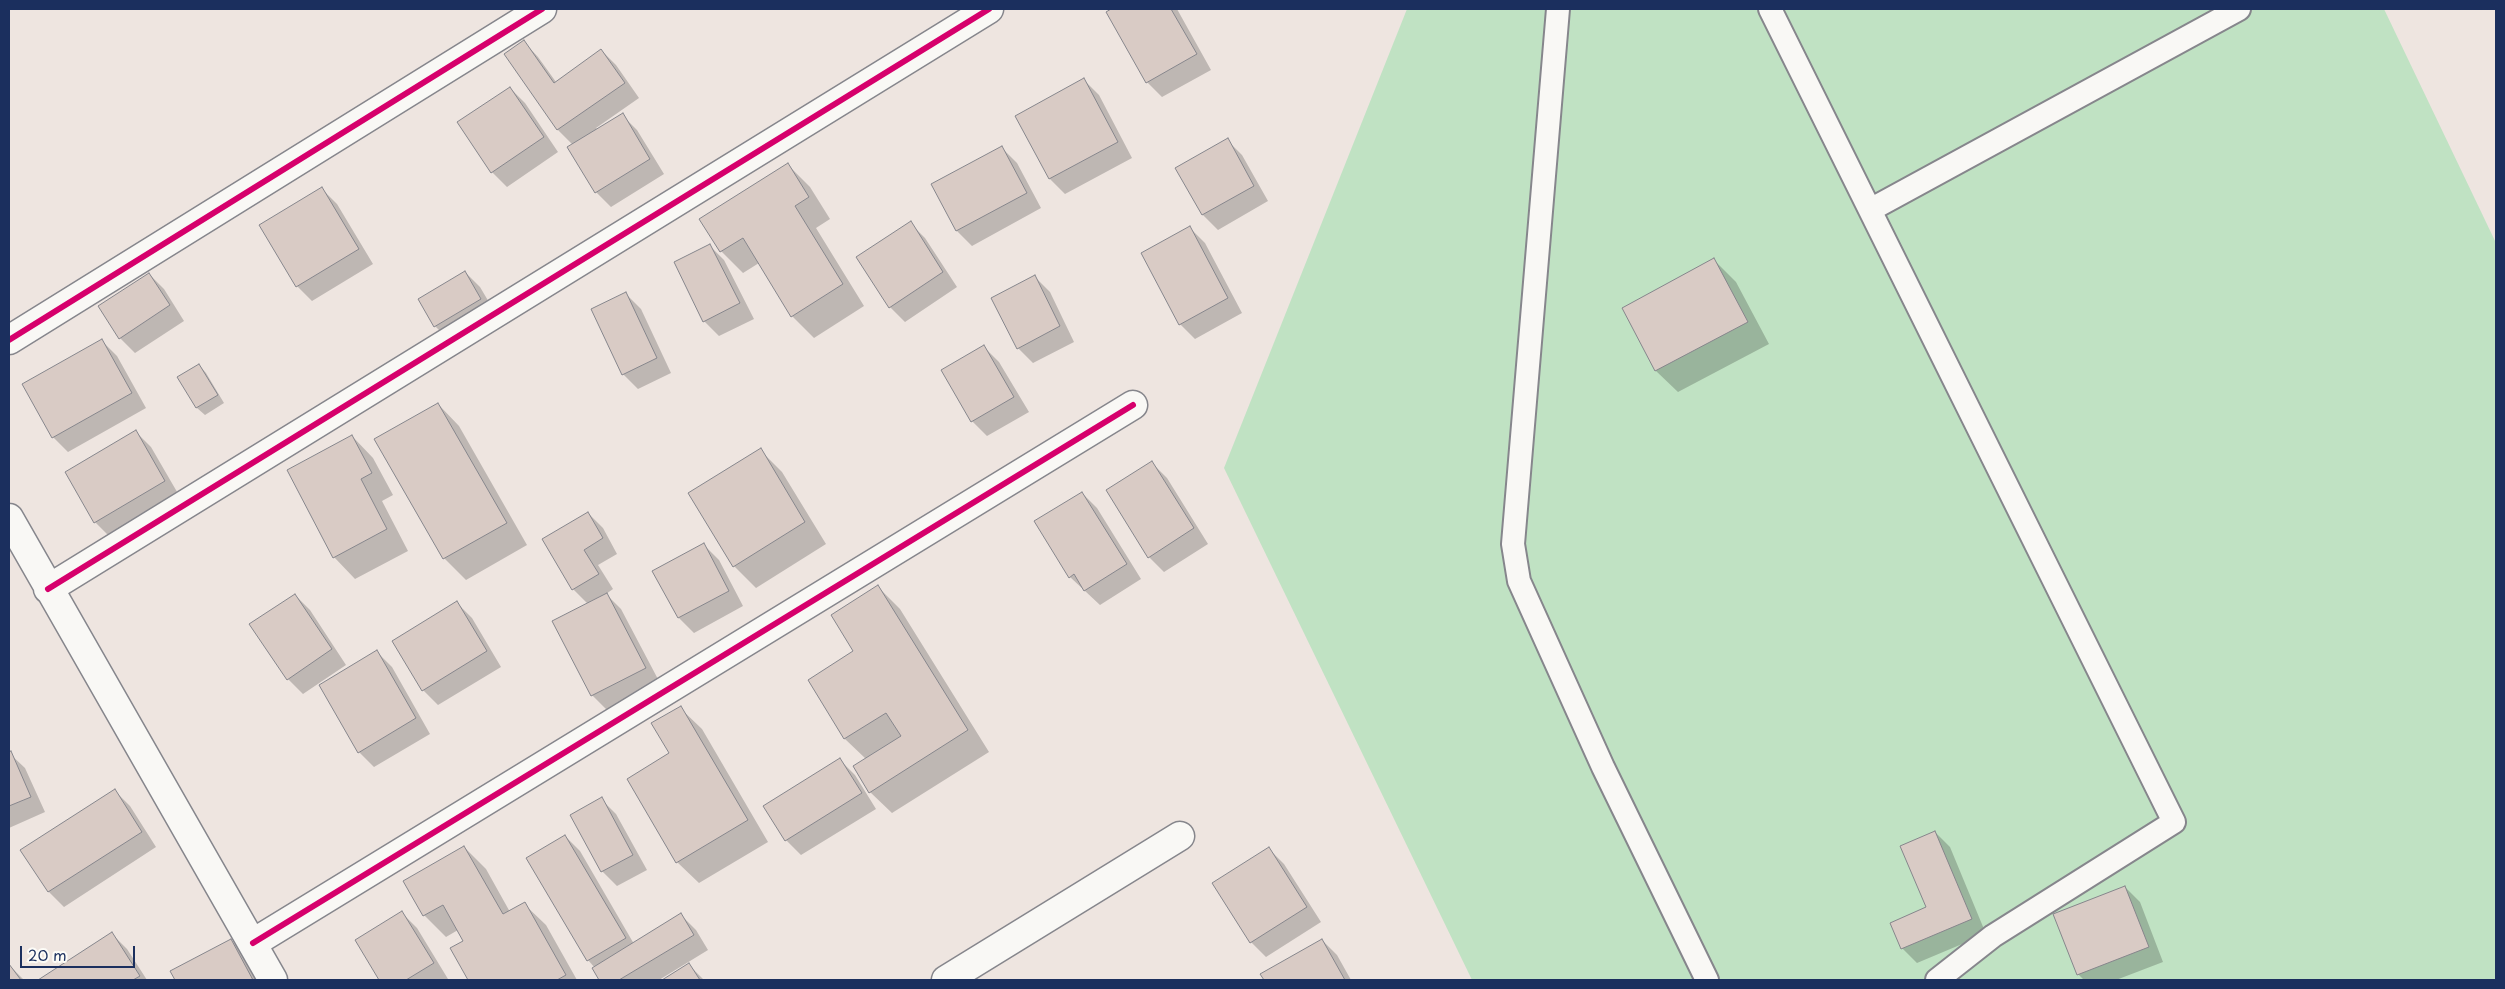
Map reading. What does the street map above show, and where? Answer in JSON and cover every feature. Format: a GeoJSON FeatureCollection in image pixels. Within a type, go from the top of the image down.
{"type":"FeatureCollection","features":[{"type":"Feature","properties":{"kind":"street"},"geometry":{"type":"LineString","coordinates":[[9,340],[542,9]]}},
{"type":"Feature","properties":{"kind":"street"},"geometry":{"type":"LineString","coordinates":[[48,589],[989,9]]}},
{"type":"Feature","properties":{"kind":"street"},"geometry":{"type":"LineString","coordinates":[[253,943],[1133,405]]}},
{"type":"Feature","properties":{"kind":"street"},"geometry":{"type":"LineString","coordinates":[[9,518],[273,980]]}},
{"type":"Feature","properties":{"kind":"street"},"geometry":{"type":"LineString","coordinates":[[946,980],[1180,836]]}},
{"type":"Feature","properties":{"kind":"lane"},"geometry":{"type":"LineString","coordinates":[[1558,9],[1513,544],[1519,581],[1603,767],[1707,980]]}},
{"type":"Feature","properties":{"kind":"lane"},"geometry":{"type":"LineString","coordinates":[[1770,9],[2174,822],[1993,936],[1937,980]]}},
{"type":"Feature","properties":{"kind":"lane"},"geometry":{"type":"LineString","coordinates":[[1870,210],[2239,9]]}},
{"type":"Feature","properties":{"kind":"green space"},"geometry":{"type":"Polygon","coordinates":[[[1407,9],[2384,9],[2496,243],[2496,980],[1472,980],[1224,468],[1407,9]]]}},
{"type":"Feature","properties":{"kind":"building"},"geometry":{"type":"Polygon","coordinates":[[[1111,9],[1171,9],[1197,54],[1146,83],[1106,12],[1111,9]]]}},
{"type":"Feature","properties":{"kind":"building"},"geometry":{"type":"Polygon","coordinates":[[[524,40],[554,83],[601,49],[625,83],[557,130],[504,54],[524,40]]]}},
{"type":"Feature","properties":{"kind":"building"},"geometry":{"type":"Polygon","coordinates":[[[1084,78],[1118,142],[1049,179],[1015,116],[1084,78]]]}},
{"type":"Feature","properties":{"kind":"building"},"geometry":{"type":"Polygon","coordinates":[[[510,87],[544,137],[491,173],[457,122],[510,87]]]}},
{"type":"Feature","properties":{"kind":"building"},"geometry":{"type":"Polygon","coordinates":[[[623,113],[650,159],[595,193],[567,147],[623,113]]]}},
{"type":"Feature","properties":{"kind":"building"},"geometry":{"type":"Polygon","coordinates":[[[1228,138],[1254,186],[1202,215],[1175,168],[1228,138]]]}},
{"type":"Feature","properties":{"kind":"building"},"geometry":{"type":"Polygon","coordinates":[[[1002,146],[1027,193],[956,231],[931,184],[1002,146]]]}},
{"type":"Feature","properties":{"kind":"building"},"geometry":{"type":"Polygon","coordinates":[[[788,163],[809,197],[795,206],[843,284],[791,317],[743,238],[720,252],[699,219],[788,163]]]}},
{"type":"Feature","properties":{"kind":"building"},"geometry":{"type":"Polygon","coordinates":[[[322,187],[359,249],[296,287],[259,225],[322,187]]]}},
{"type":"Feature","properties":{"kind":"building"},"geometry":{"type":"Polygon","coordinates":[[[911,221],[943,272],[889,308],[856,257],[911,221]]]}},
{"type":"Feature","properties":{"kind":"building"},"geometry":{"type":"Polygon","coordinates":[[[1190,226],[1228,298],[1179,325],[1141,253],[1190,226]]]}},
{"type":"Feature","properties":{"kind":"building"},"geometry":{"type":"Polygon","coordinates":[[[710,244],[740,303],[703,322],[674,262],[710,244]]]}},
{"type":"Feature","properties":{"kind":"building"},"geometry":{"type":"Polygon","coordinates":[[[1714,258],[1748,322],[1655,371],[1622,308],[1714,258]]]}},
{"type":"Feature","properties":{"kind":"building"},"geometry":{"type":"Polygon","coordinates":[[[465,271],[481,299],[434,327],[418,299],[465,271]]]}},
{"type":"Feature","properties":{"kind":"building"},"geometry":{"type":"Polygon","coordinates":[[[149,273],[170,305],[119,339],[98,306],[149,273]]]}},
{"type":"Feature","properties":{"kind":"building"},"geometry":{"type":"Polygon","coordinates":[[[1035,275],[1060,326],[1017,349],[991,298],[1035,275]]]}},
{"type":"Feature","properties":{"kind":"building"},"geometry":{"type":"Polygon","coordinates":[[[626,292],[657,358],[622,375],[591,309],[626,292]]]}},
{"type":"Feature","properties":{"kind":"building"},"geometry":{"type":"Polygon","coordinates":[[[102,339],[132,393],[52,438],[22,384],[102,339]]]}},
{"type":"Feature","properties":{"kind":"building"},"geometry":{"type":"Polygon","coordinates":[[[984,345],[1014,397],[971,422],[941,370],[984,345]]]}},
{"type":"Feature","properties":{"kind":"building"},"geometry":{"type":"Polygon","coordinates":[[[199,364],[218,395],[196,408],[177,377],[199,364]]]}},
{"type":"Feature","properties":{"kind":"building"},"geometry":{"type":"Polygon","coordinates":[[[438,403],[507,523],[443,559],[374,439],[438,403]]]}},
{"type":"Feature","properties":{"kind":"building"},"geometry":{"type":"Polygon","coordinates":[[[136,430],[165,481],[94,523],[65,472],[136,430]]]}},
{"type":"Feature","properties":{"kind":"building"},"geometry":{"type":"Polygon","coordinates":[[[352,435],[372,473],[361,479],[387,529],[333,558],[287,470],[352,435]]]}},
{"type":"Feature","properties":{"kind":"building"},"geometry":{"type":"Polygon","coordinates":[[[761,448],[805,522],[733,567],[688,493],[761,448]]]}},
{"type":"Feature","properties":{"kind":"building"},"geometry":{"type":"Polygon","coordinates":[[[1152,461],[1194,528],[1148,558],[1106,490],[1152,461]]]}},
{"type":"Feature","properties":{"kind":"building"},"geometry":{"type":"Polygon","coordinates":[[[1082,492],[1127,564],[1084,591],[1074,574],[1069,578],[1034,521],[1082,492]]]}},
{"type":"Feature","properties":{"kind":"building"},"geometry":{"type":"Polygon","coordinates":[[[588,512],[603,538],[584,550],[599,574],[572,590],[542,539],[588,512]]]}},
{"type":"Feature","properties":{"kind":"building"},"geometry":{"type":"Polygon","coordinates":[[[704,543],[729,591],[678,618],[652,571],[704,543]]]}},
{"type":"Feature","properties":{"kind":"building"},"geometry":{"type":"Polygon","coordinates":[[[878,585],[968,730],[869,793],[853,766],[901,736],[886,713],[844,739],[808,680],[853,651],[831,615],[878,585]]]}},
{"type":"Feature","properties":{"kind":"building"},"geometry":{"type":"Polygon","coordinates":[[[607,593],[646,668],[591,696],[552,621],[607,593]]]}},
{"type":"Feature","properties":{"kind":"building"},"geometry":{"type":"Polygon","coordinates":[[[295,594],[332,649],[287,680],[249,624],[295,594]]]}},
{"type":"Feature","properties":{"kind":"building"},"geometry":{"type":"Polygon","coordinates":[[[457,601],[487,651],[422,691],[392,641],[457,601]]]}},
{"type":"Feature","properties":{"kind":"building"},"geometry":{"type":"Polygon","coordinates":[[[377,650],[416,718],[358,753],[319,685],[377,650]]]}},
{"type":"Feature","properties":{"kind":"building"},"geometry":{"type":"Polygon","coordinates":[[[681,706],[748,820],[676,863],[627,779],[669,753],[651,723],[681,706]]]}},
{"type":"Feature","properties":{"kind":"building"},"geometry":{"type":"Polygon","coordinates":[[[11,751],[31,797],[9,806],[9,752],[11,751]]]}},
{"type":"Feature","properties":{"kind":"building"},"geometry":{"type":"Polygon","coordinates":[[[840,758],[862,793],[785,841],[763,806],[840,758]]]}},
{"type":"Feature","properties":{"kind":"building"},"geometry":{"type":"Polygon","coordinates":[[[115,789],[142,832],[48,892],[20,850],[115,789]]]}},
{"type":"Feature","properties":{"kind":"building"},"geometry":{"type":"Polygon","coordinates":[[[602,797],[633,855],[601,872],[570,815],[602,797]]]}},
{"type":"Feature","properties":{"kind":"building"},"geometry":{"type":"Polygon","coordinates":[[[1935,831],[1972,919],[1901,949],[1890,923],[1926,907],[1900,846],[1935,831]]]}},
{"type":"Feature","properties":{"kind":"building"},"geometry":{"type":"Polygon","coordinates":[[[565,835],[626,938],[587,961],[526,858],[565,835]]]}},
{"type":"Feature","properties":{"kind":"building"},"geometry":{"type":"Polygon","coordinates":[[[464,846],[503,914],[525,902],[566,975],[557,980],[468,980],[450,948],[463,941],[443,905],[423,916],[403,881],[464,846]]]}},
{"type":"Feature","properties":{"kind":"building"},"geometry":{"type":"Polygon","coordinates":[[[1269,847],[1307,907],[1250,943],[1212,883],[1269,847]]]}},
{"type":"Feature","properties":{"kind":"building"},"geometry":{"type":"Polygon","coordinates":[[[2125,886],[2149,947],[2077,975],[2053,914],[2125,886]]]}},
{"type":"Feature","properties":{"kind":"building"},"geometry":{"type":"Polygon","coordinates":[[[402,911],[434,963],[406,980],[379,980],[355,940],[402,911]]]}},
{"type":"Feature","properties":{"kind":"building"},"geometry":{"type":"Polygon","coordinates":[[[681,913],[694,935],[619,980],[599,980],[592,968],[681,913]]]}},
{"type":"Feature","properties":{"kind":"building"},"geometry":{"type":"Polygon","coordinates":[[[112,932],[140,976],[133,980],[38,980],[112,932]]]}},
{"type":"Feature","properties":{"kind":"building"},"geometry":{"type":"Polygon","coordinates":[[[231,939],[253,980],[175,980],[170,971],[231,939]]]}},
{"type":"Feature","properties":{"kind":"building"},"geometry":{"type":"Polygon","coordinates":[[[1322,939],[1345,980],[1264,980],[1260,974],[1322,939]]]}},
{"type":"Feature","properties":{"kind":"building"},"geometry":{"type":"Polygon","coordinates":[[[689,963],[700,980],[662,980],[689,963]]]}},
{"type":"Feature","properties":{"kind":"building"},"geometry":{"type":"Polygon","coordinates":[[[9,964],[21,980],[9,980],[9,964]]]}},
{"type":"Feature","properties":{"kind":"cycle path"},"geometry":{"type":"LineString","coordinates":[[9,340],[542,9]]}},
{"type":"Feature","properties":{"kind":"cycle path"},"geometry":{"type":"LineString","coordinates":[[48,589],[989,9]]}},
{"type":"Feature","properties":{"kind":"cycle path"},"geometry":{"type":"LineString","coordinates":[[253,943],[1133,405]]}}]}
